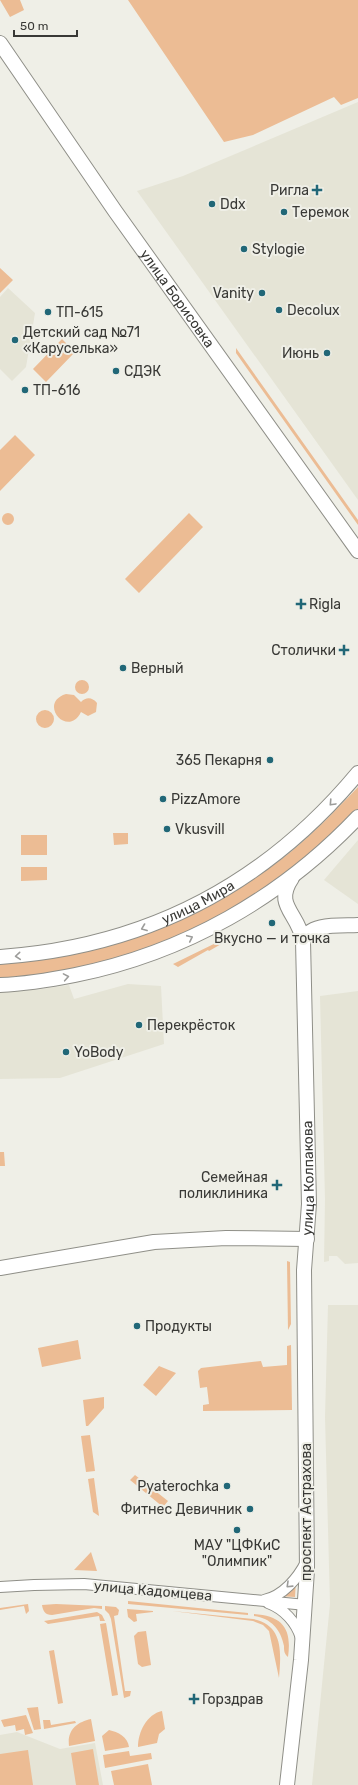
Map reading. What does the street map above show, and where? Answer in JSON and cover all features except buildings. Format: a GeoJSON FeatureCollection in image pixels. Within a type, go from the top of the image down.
{"type":"FeatureCollection","features":[{"type":"Feature","properties":{"kind":"street","name":"улица Борисовка"},"geometry":{"type":"LineString","coordinates":[[0,43],[111,204],[358,551]]}},
{"type":"Feature","properties":{"kind":"street","name":"улица Мира"},"geometry":{"type":"LineString","coordinates":[[0,958],[47,953],[102,941],[138,930],[200,904],[254,870],[288,844],[324,811],[358,773]]}},
{"type":"Feature","properties":{"kind":"street","name":"улица Мира"},"geometry":{"type":"LineString","coordinates":[[0,985],[53,979],[123,964],[175,946],[236,915],[293,877],[328,847],[358,817]]}},
{"type":"Feature","properties":{"kind":"street"},"geometry":{"type":"LineString","coordinates":[[293,877],[285,893],[285,902],[288,909],[297,921],[306,926],[317,928],[358,925]]}},
{"type":"Feature","properties":{"kind":"street"},"geometry":{"type":"LineString","coordinates":[[256,903],[273,901],[288,909]]}},
{"type":"Feature","properties":{"kind":"street","name":"улица Колпакова"},"geometry":{"type":"LineString","coordinates":[[0,1268],[154,1242],[226,1238],[307,1239],[309,1204],[303,941],[297,921]]}},
{"type":"Feature","properties":{"kind":"street"},"geometry":{"type":"LineString","coordinates":[[303,941],[308,933],[317,928]]}},
{"type":"Feature","properties":{"kind":"street","name":"проспект Астрахова"},"geometry":{"type":"LineString","coordinates":[[287,1785],[303,1646],[306,1604],[307,1558],[304,1270],[307,1239]]}},
{"type":"Feature","properties":{"kind":"street"},"geometry":{"type":"LineString","coordinates":[[260,1600],[273,1597],[287,1587],[302,1570],[307,1558]]}},
{"type":"Feature","properties":{"kind":"street","name":"улица Кадомцева"},"geometry":{"type":"LineString","coordinates":[[0,1587],[84,1584],[306,1604]]}},
{"type":"Feature","properties":{"kind":"street"},"geometry":{"type":"LineString","coordinates":[[260,1600],[273,1605],[289,1618],[298,1631],[303,1646]]}},
{"type":"Feature","properties":{"kind":"shaded area"},"geometry":{"type":"Polygon","coordinates":[[[0,0],[20,0],[24,10],[10,17],[0,0]]]}},
{"type":"Feature","properties":{"kind":"shaded area"},"geometry":{"type":"Polygon","coordinates":[[[128,0],[358,0],[358,98],[341,105],[334,97],[253,135],[224,142],[128,0]]]}},
{"type":"Feature","properties":{"kind":"shaded area","name":"Июнь"},"geometry":{"type":"Polygon","coordinates":[[[358,102],[358,500],[137,191],[183,176],[358,102]]]}},
{"type":"Feature","properties":{"kind":"shaded area"},"geometry":{"type":"Polygon","coordinates":[[[0,268],[13,280],[0,293],[0,268]]]}},
{"type":"Feature","properties":{"kind":"shaded area","name":"Детский сад №71 «Каруселька»"},"geometry":{"type":"Polygon","coordinates":[[[8,288],[35,313],[26,367],[12,381],[0,369],[0,297],[8,288]]]}},
{"type":"Feature","properties":{"kind":"shaded area"},"geometry":{"type":"Polygon","coordinates":[[[62,339],[75,352],[46,382],[33,369],[62,339]]]}},
{"type":"Feature","properties":{"kind":"shaded area"},"geometry":{"type":"Polygon","coordinates":[[[236,348],[358,520],[358,525],[236,353],[236,348]]]}},
{"type":"Feature","properties":{"kind":"shaded area"},"geometry":{"type":"Polygon","coordinates":[[[15,435],[35,455],[0,491],[0,450],[15,435]]]}},
{"type":"Feature","properties":{"kind":"shaded area"},"geometry":{"type":"Polygon","coordinates":[[[6,513],[10,513],[14,519],[10,525],[6,525],[2,521],[2,517],[6,513]]]}},
{"type":"Feature","properties":{"kind":"shaded area"},"geometry":{"type":"Polygon","coordinates":[[[189,513],[203,527],[139,593],[125,579],[189,513]]]}},
{"type":"Feature","properties":{"kind":"shaded area"},"geometry":{"type":"Polygon","coordinates":[[[82,680],[87,682],[89,687],[87,692],[82,694],[77,692],[75,687],[77,682],[82,680]]]}},
{"type":"Feature","properties":{"kind":"shaded area"},"geometry":{"type":"Polygon","coordinates":[[[66,694],[74,695],[81,702],[87,699],[93,700],[97,703],[96,712],[88,716],[81,712],[75,719],[69,722],[63,721],[55,711],[54,704],[58,698],[66,694]]]}},
{"type":"Feature","properties":{"kind":"shaded area"},"geometry":{"type":"Polygon","coordinates":[[[41,710],[49,710],[54,715],[52,726],[49,728],[41,728],[36,723],[36,715],[41,710]]]}},
{"type":"Feature","properties":{"kind":"shaded area"},"geometry":{"type":"Polygon","coordinates":[[[358,787],[358,810],[327,840],[299,864],[241,905],[167,942],[107,963],[46,974],[0,978],[0,963],[72,954],[106,945],[174,921],[206,906],[237,889],[292,851],[358,787]]]}},
{"type":"Feature","properties":{"kind":"shaded area"},"geometry":{"type":"Polygon","coordinates":[[[113,833],[128,833],[128,844],[114,845],[113,833]]]}},
{"type":"Feature","properties":{"kind":"shaded area"},"geometry":{"type":"Polygon","coordinates":[[[21,835],[47,835],[47,855],[21,855],[21,835]]]}},
{"type":"Feature","properties":{"kind":"shaded area"},"geometry":{"type":"Polygon","coordinates":[[[358,840],[358,904],[324,880],[358,840]]]}},
{"type":"Feature","properties":{"kind":"shaded area"},"geometry":{"type":"Polygon","coordinates":[[[21,867],[47,867],[47,880],[21,881],[21,867]]]}},
{"type":"Feature","properties":{"kind":"shaded area"},"geometry":{"type":"Polygon","coordinates":[[[226,938],[223,943],[178,967],[173,964],[226,938]]]}},
{"type":"Feature","properties":{"kind":"shaded area"},"geometry":{"type":"Polygon","coordinates":[[[128,984],[161,986],[164,1044],[60,1078],[0,1079],[0,990],[35,990],[69,985],[74,999],[128,984]]]}},
{"type":"Feature","properties":{"kind":"shaded area"},"geometry":{"type":"Polygon","coordinates":[[[358,991],[358,1263],[345,1264],[337,1256],[329,1256],[329,1261],[324,1262],[325,1199],[320,996],[358,991]]]}},
{"type":"Feature","properties":{"kind":"shaded area"},"geometry":{"type":"Polygon","coordinates":[[[0,1152],[4,1152],[5,1166],[0,1166],[0,1152]]]}},
{"type":"Feature","properties":{"kind":"shaded area"},"geometry":{"type":"Polygon","coordinates":[[[287,1261],[290,1262],[291,1324],[288,1330],[287,1261]]]}},
{"type":"Feature","properties":{"kind":"shaded area"},"geometry":{"type":"Polygon","coordinates":[[[328,1305],[358,1305],[358,1785],[312,1785],[330,1604],[325,1417],[328,1305]]]}},
{"type":"Feature","properties":{"kind":"shaded area"},"geometry":{"type":"Polygon","coordinates":[[[78,1340],[81,1359],[42,1367],[38,1348],[78,1340]]]}},
{"type":"Feature","properties":{"kind":"shaded area"},"geometry":{"type":"Polygon","coordinates":[[[291,1345],[292,1410],[203,1411],[203,1405],[209,1404],[207,1387],[200,1388],[198,1371],[201,1368],[261,1361],[263,1367],[287,1365],[287,1346],[291,1345]]]}},
{"type":"Feature","properties":{"kind":"shaded area"},"geometry":{"type":"Polygon","coordinates":[[[159,1366],[176,1373],[156,1396],[143,1385],[159,1366]]]}},
{"type":"Feature","properties":{"kind":"shaded area"},"geometry":{"type":"Polygon","coordinates":[[[104,1397],[104,1408],[88,1426],[86,1426],[83,1400],[104,1397]]]}},
{"type":"Feature","properties":{"kind":"shaded area"},"geometry":{"type":"Polygon","coordinates":[[[90,1435],[95,1471],[86,1472],[81,1436],[90,1435]]]}},
{"type":"Feature","properties":{"kind":"shaded area"},"geometry":{"type":"Polygon","coordinates":[[[135,1475],[168,1501],[163,1507],[130,1480],[135,1475]]]}},
{"type":"Feature","properties":{"kind":"shaded area"},"geometry":{"type":"Polygon","coordinates":[[[94,1478],[99,1516],[93,1512],[88,1479],[94,1478]]]}},
{"type":"Feature","properties":{"kind":"shaded area"},"geometry":{"type":"Polygon","coordinates":[[[91,1552],[97,1571],[74,1570],[91,1552]]]}},
{"type":"Feature","properties":{"kind":"shaded area"},"geometry":{"type":"Polygon","coordinates":[[[296,1580],[295,1597],[278,1596],[296,1580]]]}},
{"type":"Feature","properties":{"kind":"shaded area"},"geometry":{"type":"Polygon","coordinates":[[[128,1601],[248,1613],[248,1615],[128,1604],[128,1601]]]}},
{"type":"Feature","properties":{"kind":"shaded area"},"geometry":{"type":"Polygon","coordinates":[[[28,1604],[29,1611],[26,1614],[24,1606],[0,1610],[0,1608],[28,1604]]]}},
{"type":"Feature","properties":{"kind":"shaded area"},"geometry":{"type":"Polygon","coordinates":[[[56,1604],[102,1606],[102,1609],[94,1608],[52,1615],[45,1612],[42,1605],[56,1604]]]}},
{"type":"Feature","properties":{"kind":"shaded area"},"geometry":{"type":"Polygon","coordinates":[[[105,1606],[116,1607],[119,1610],[118,1615],[114,1616],[125,1691],[131,1691],[130,1696],[124,1698],[111,1619],[105,1610],[105,1606]]]}},
{"type":"Feature","properties":{"kind":"shaded area"},"geometry":{"type":"Polygon","coordinates":[[[127,1609],[153,1612],[136,1614],[137,1621],[134,1622],[128,1617],[127,1609]]]}},
{"type":"Feature","properties":{"kind":"shaded area"},"geometry":{"type":"Polygon","coordinates":[[[172,1611],[253,1619],[263,1622],[270,1627],[278,1641],[280,1650],[279,1678],[269,1631],[263,1625],[253,1621],[172,1611]]]}},
{"type":"Feature","properties":{"kind":"shaded area"},"geometry":{"type":"Polygon","coordinates":[[[97,1612],[102,1615],[105,1621],[100,1621],[99,1616],[48,1624],[44,1621],[97,1612]]]}},
{"type":"Feature","properties":{"kind":"shaded area"},"geometry":{"type":"Polygon","coordinates":[[[254,1614],[272,1618],[279,1621],[283,1626],[287,1632],[289,1647],[288,1657],[285,1653],[283,1640],[278,1630],[270,1622],[254,1616],[254,1614]]]}},
{"type":"Feature","properties":{"kind":"shaded area"},"geometry":{"type":"Polygon","coordinates":[[[106,1623],[118,1695],[112,1696],[100,1624],[106,1623]]]}},
{"type":"Feature","properties":{"kind":"shaded area"},"geometry":{"type":"Polygon","coordinates":[[[146,1631],[151,1665],[142,1667],[138,1664],[134,1636],[138,1632],[146,1631]]]}},
{"type":"Feature","properties":{"kind":"shaded area"},"geometry":{"type":"Polygon","coordinates":[[[54,1650],[63,1703],[58,1704],[49,1651],[54,1650]]]}},
{"type":"Feature","properties":{"kind":"shaded area"},"geometry":{"type":"Polygon","coordinates":[[[38,1707],[41,1729],[34,1730],[27,1708],[38,1707]]]}},
{"type":"Feature","properties":{"kind":"shaded area"},"geometry":{"type":"Polygon","coordinates":[[[162,1711],[165,1729],[159,1734],[157,1743],[138,1747],[138,1741],[144,1724],[152,1716],[162,1711]]]}},
{"type":"Feature","properties":{"kind":"shaded area"},"geometry":{"type":"Polygon","coordinates":[[[26,1715],[33,1733],[25,1735],[24,1729],[16,1731],[15,1725],[4,1727],[1,1720],[26,1715]]]}},
{"type":"Feature","properties":{"kind":"shaded area"},"geometry":{"type":"Polygon","coordinates":[[[91,1719],[95,1741],[69,1746],[71,1731],[81,1722],[91,1719]]]}},
{"type":"Feature","properties":{"kind":"shaded area"},"geometry":{"type":"Polygon","coordinates":[[[43,1720],[50,1720],[51,1725],[75,1721],[76,1723],[44,1729],[43,1720]]]}},
{"type":"Feature","properties":{"kind":"shaded area"},"geometry":{"type":"Polygon","coordinates":[[[109,1730],[116,1732],[125,1738],[129,1747],[105,1751],[102,1736],[109,1730]]]}},
{"type":"Feature","properties":{"kind":"shaded area"},"geometry":{"type":"Polygon","coordinates":[[[17,1732],[60,1749],[95,1743],[103,1785],[0,1785],[0,1735],[17,1732]]]}},
{"type":"Feature","properties":{"kind":"shaded area"},"geometry":{"type":"Polygon","coordinates":[[[93,1749],[99,1785],[76,1785],[71,1753],[93,1749]]]}},
{"type":"Feature","properties":{"kind":"shaded area"},"geometry":{"type":"Polygon","coordinates":[[[28,1750],[33,1785],[0,1785],[0,1754],[28,1750]]]}},
{"type":"Feature","properties":{"kind":"shaded area"},"geometry":{"type":"Polygon","coordinates":[[[129,1751],[130,1756],[151,1753],[152,1759],[105,1768],[103,1755],[129,1751]]]}},
{"type":"Feature","properties":{"kind":"shaded area"},"geometry":{"type":"Polygon","coordinates":[[[148,1764],[152,1785],[114,1785],[111,1771],[148,1764]]]}},
{"type":"Feature","properties":{"kind":"place","name":"Ригла"},"geometry":{"type":"Point","coordinates":[317,190]}},
{"type":"Feature","properties":{"kind":"place","name":"Ddx"},"geometry":{"type":"Point","coordinates":[212,204]}},
{"type":"Feature","properties":{"kind":"place","name":"Теремок"},"geometry":{"type":"Point","coordinates":[284,212]}},
{"type":"Feature","properties":{"kind":"place","name":"Stylogie"},"geometry":{"type":"Point","coordinates":[244,249]}},
{"type":"Feature","properties":{"kind":"place","name":"Vanity"},"geometry":{"type":"Point","coordinates":[262,293]}},
{"type":"Feature","properties":{"kind":"place","name":"Decolux"},"geometry":{"type":"Point","coordinates":[279,310]}},
{"type":"Feature","properties":{"kind":"place","name":"ТП-615"},"geometry":{"type":"Point","coordinates":[48,312]}},
{"type":"Feature","properties":{"kind":"place","name":"Детский сад №71 «Каруселька»"},"geometry":{"type":"Point","coordinates":[15,340]}},
{"type":"Feature","properties":{"kind":"place","name":"Июнь"},"geometry":{"type":"Point","coordinates":[327,353]}},
{"type":"Feature","properties":{"kind":"place","name":"СДЭК"},"geometry":{"type":"Point","coordinates":[116,371]}},
{"type":"Feature","properties":{"kind":"place","name":"ТП-616"},"geometry":{"type":"Point","coordinates":[25,390]}},
{"type":"Feature","properties":{"kind":"place","name":"Rigla"},"geometry":{"type":"Point","coordinates":[301,604]}},
{"type":"Feature","properties":{"kind":"place","name":"Столички"},"geometry":{"type":"Point","coordinates":[344,650]}},
{"type":"Feature","properties":{"kind":"place","name":"Верный"},"geometry":{"type":"Point","coordinates":[123,668]}},
{"type":"Feature","properties":{"kind":"place","name":"365 Пекарня"},"geometry":{"type":"Point","coordinates":[270,760]}},
{"type":"Feature","properties":{"kind":"place","name":"PizzAmore"},"geometry":{"type":"Point","coordinates":[163,799]}},
{"type":"Feature","properties":{"kind":"place","name":"Vkusvill"},"geometry":{"type":"Point","coordinates":[167,829]}},
{"type":"Feature","properties":{"kind":"place","name":"Вкусно — и точка"},"geometry":{"type":"Point","coordinates":[272,923]}},
{"type":"Feature","properties":{"kind":"place","name":"Перекрёсток"},"geometry":{"type":"Point","coordinates":[139,1025]}},
{"type":"Feature","properties":{"kind":"place","name":"YoBody"},"geometry":{"type":"Point","coordinates":[66,1052]}},
{"type":"Feature","properties":{"kind":"place","name":"Семейная поликлиника"},"geometry":{"type":"Point","coordinates":[277,1185]}},
{"type":"Feature","properties":{"kind":"place","name":"Продукты"},"geometry":{"type":"Point","coordinates":[137,1326]}},
{"type":"Feature","properties":{"kind":"place","name":"Pyaterochka"},"geometry":{"type":"Point","coordinates":[227,1486]}},
{"type":"Feature","properties":{"kind":"place","name":"Фитнес Девичник"},"geometry":{"type":"Point","coordinates":[250,1509]}},
{"type":"Feature","properties":{"kind":"place","name":"МАУ \"ЦФКиС \"Олимпик\""},"geometry":{"type":"Point","coordinates":[237,1530]}},
{"type":"Feature","properties":{"kind":"place","name":"Горздрав"},"geometry":{"type":"Point","coordinates":[194,1699]}}]}
